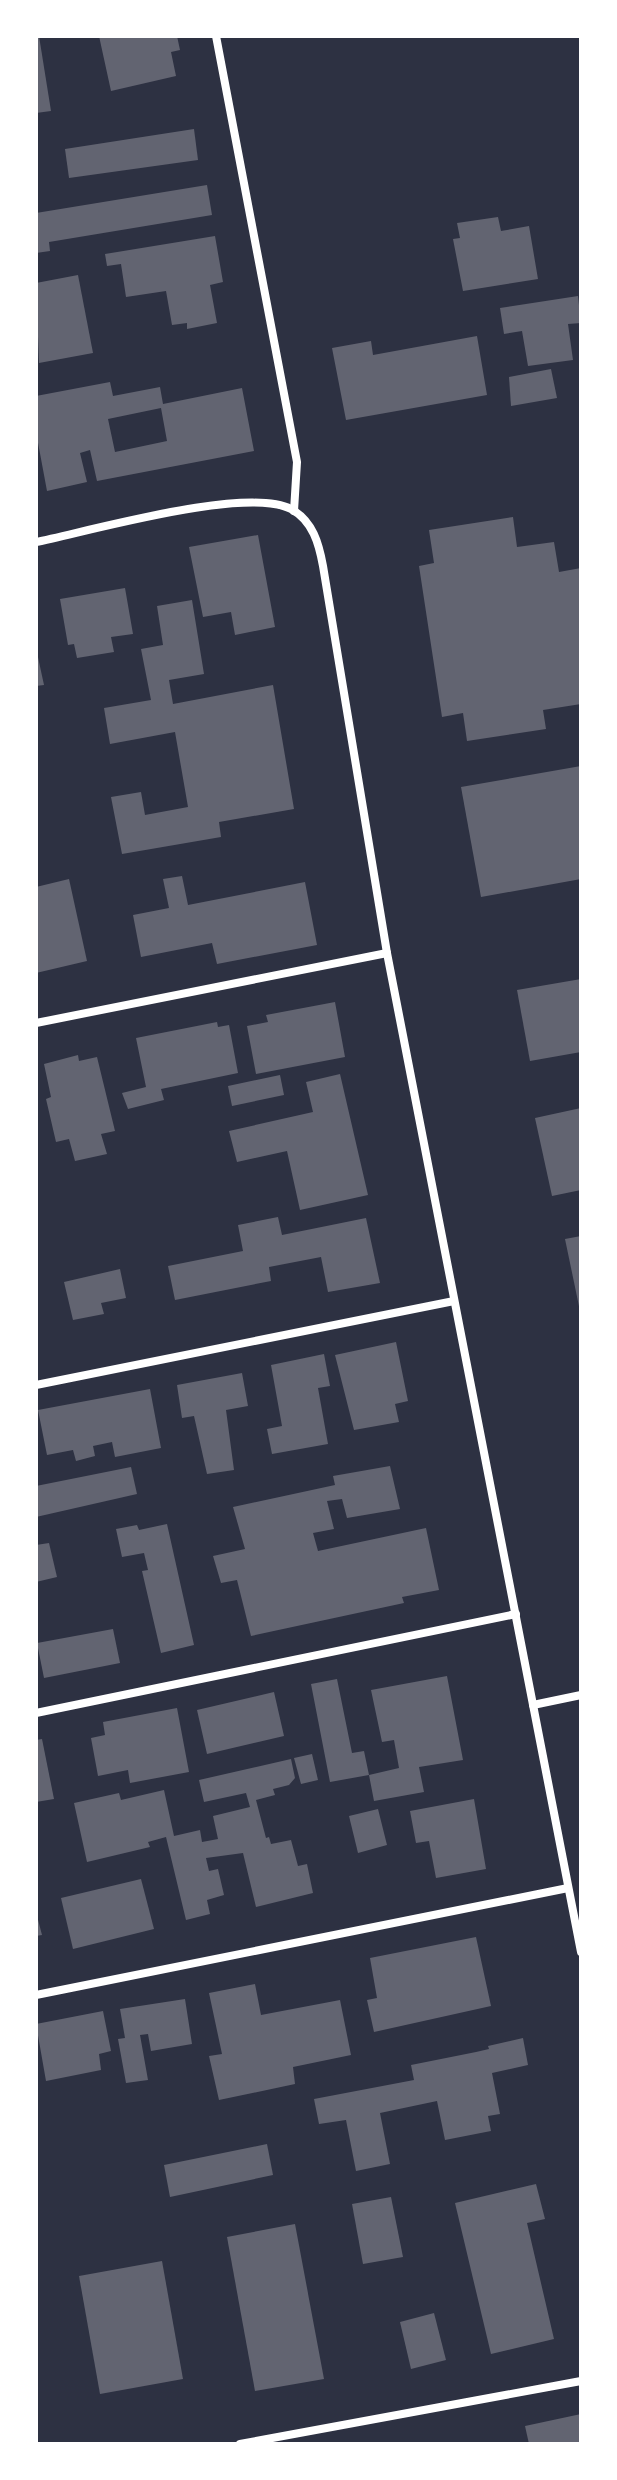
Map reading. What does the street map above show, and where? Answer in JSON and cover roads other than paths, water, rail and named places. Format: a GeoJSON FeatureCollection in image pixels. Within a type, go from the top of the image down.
{"type":"FeatureCollection","features":[{"type":"Feature","properties":{"kind":"street"},"geometry":{"type":"LineString","coordinates":[[216,36],[297,462],[294,511]]}},
{"type":"Feature","properties":{"kind":"street"},"geometry":{"type":"LineString","coordinates":[[36,542],[230,503],[267,502],[294,511],[314,532],[320,548],[387,953],[581,1952]]}},
{"type":"Feature","properties":{"kind":"street"},"geometry":{"type":"LineString","coordinates":[[36,1023],[387,953]]}},
{"type":"Feature","properties":{"kind":"street"},"geometry":{"type":"LineString","coordinates":[[36,1385],[454,1301]]}},
{"type":"Feature","properties":{"kind":"street"},"geometry":{"type":"LineString","coordinates":[[36,1713],[516,1614]]}},
{"type":"Feature","properties":{"kind":"street"},"geometry":{"type":"LineString","coordinates":[[533,1705],[581,1695]]}},
{"type":"Feature","properties":{"kind":"street"},"geometry":{"type":"LineString","coordinates":[[36,1995],[568,1888]]}},
{"type":"Feature","properties":{"kind":"street"},"geometry":{"type":"LineString","coordinates":[[240,2444],[581,2381]]}}]}
